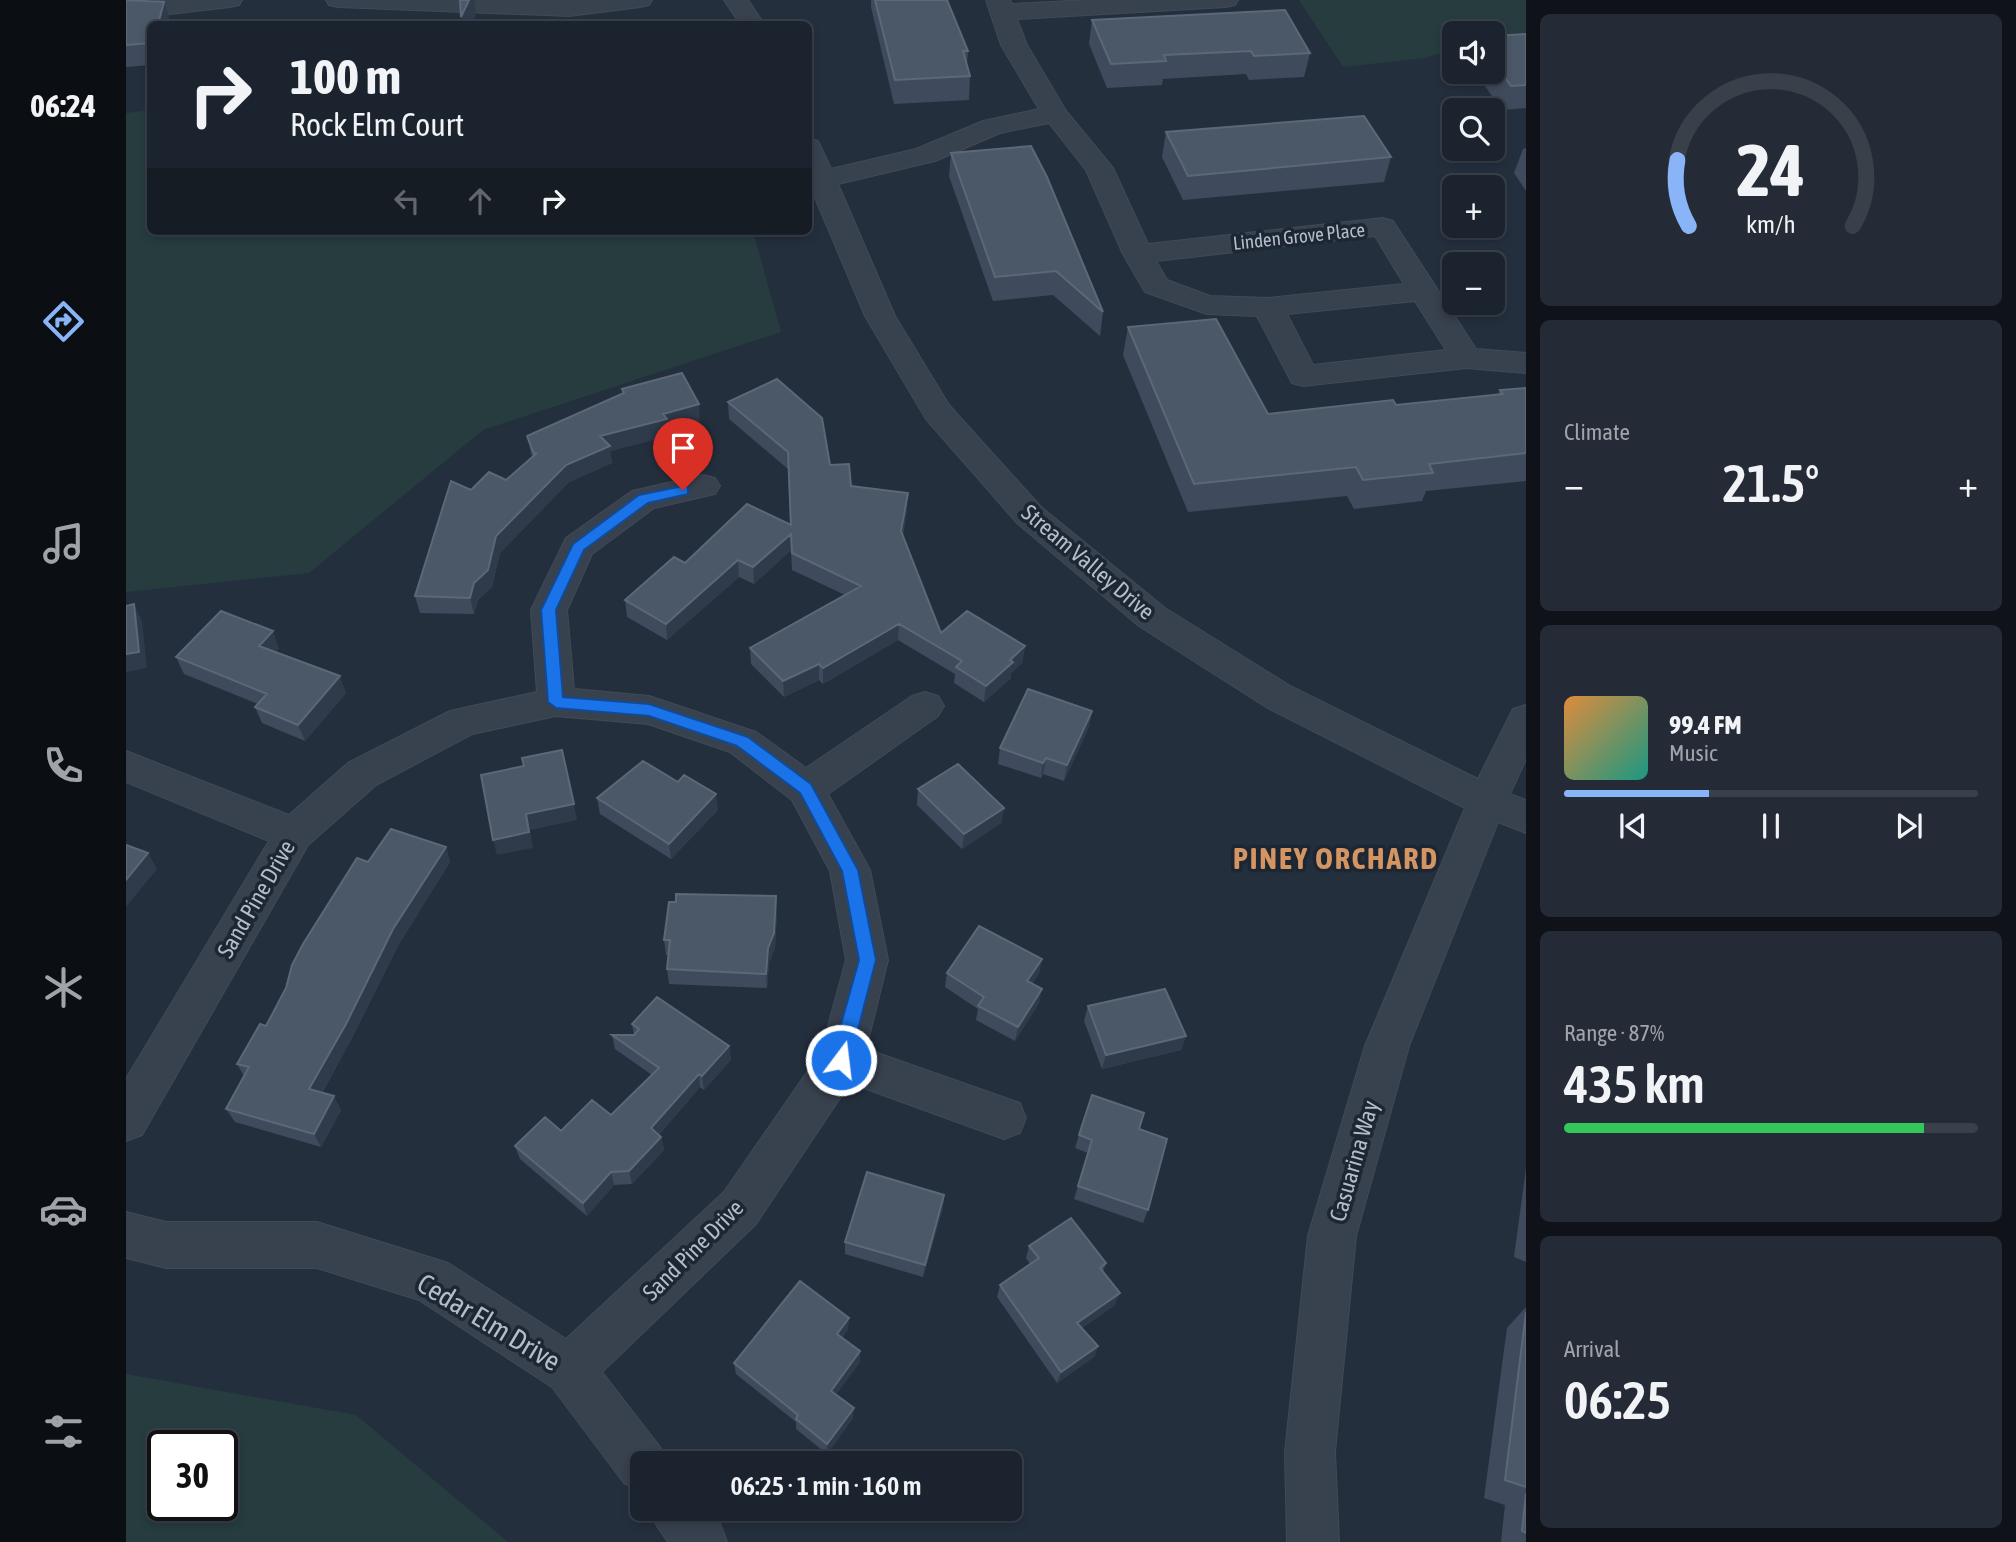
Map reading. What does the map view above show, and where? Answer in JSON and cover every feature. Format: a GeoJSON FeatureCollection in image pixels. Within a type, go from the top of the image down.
{"type":"FeatureCollection","features":[{"type":"Feature","properties":{"kind":"street"},"geometry":{"type":"LineString","coordinates":[[126,12],[230,0]]}},
{"type":"Feature","properties":{"kind":"street"},"geometry":{"type":"LineString","coordinates":[[338,0],[569,4],[640,0]]}},
{"type":"Feature","properties":{"kind":"street"},"geometry":{"type":"LineString","coordinates":[[736,0],[750,21]]}},
{"type":"Feature","properties":{"kind":"street"},"geometry":{"type":"LineString","coordinates":[[1226,0],[1000,6],[1014,45],[1055,114],[1099,168],[1155,286],[1207,304],[1268,307],[1425,291]]}},
{"type":"Feature","properties":{"kind":"street"},"geometry":{"type":"LineString","coordinates":[[822,180],[925,155],[992,127],[1055,114]]}},
{"type":"Feature","properties":{"kind":"street","name":"Stream Valley Drive"},"geometry":{"type":"LineString","coordinates":[[812,156],[880,316],[937,412],[1028,515],[1152,617],[1279,697],[1507,809]]}},
{"type":"Feature","properties":{"kind":"street","name":"Linden Grove Place"},"geometry":{"type":"LineString","coordinates":[[1138,254],[1383,227],[1466,359]]}},
{"type":"Feature","properties":{"kind":"street"},"geometry":{"type":"LineString","coordinates":[[1268,307],[1303,376],[1466,359],[1526,363]]}},
{"type":"Feature","properties":{"kind":"street"},"geometry":{"type":"LineString","coordinates":[[556,702],[549,610],[578,547],[644,499],[703,486]]}},
{"type":"Feature","properties":{"kind":"street","name":"Sand Pine Drive"},"geometry":{"type":"LineString","coordinates":[[126,1120],[294,834],[362,774],[463,721],[556,702],[649,710],[743,741],[806,789],[850,870],[867,960],[841,1060],[740,1208],[569,1370]]}},
{"type":"Feature","properties":{"kind":"street"},"geometry":{"type":"LineString","coordinates":[[806,789],[925,706]]}},
{"type":"Feature","properties":{"kind":"street","name":"Casuarina Way"},"geometry":{"type":"LineString","coordinates":[[1313,1542],[1310,1452],[1332,1236],[1387,1046],[1507,809],[1526,719]]}},
{"type":"Feature","properties":{"kind":"street"},"geometry":{"type":"LineString","coordinates":[[126,766],[294,834]]}},
{"type":"Feature","properties":{"kind":"street"},"geometry":{"type":"LineString","coordinates":[[841,1060],[1003,1118]]}},
{"type":"Feature","properties":{"kind":"street","name":"Cedar Elm Drive"},"geometry":{"type":"LineString","coordinates":[[126,1235],[166,1245],[317,1245],[431,1280],[569,1370],[631,1451]]}},
{"type":"Feature","properties":{"kind":"street"},"geometry":{"type":"LineString","coordinates":[[685,1521],[701,1542]]}},
{"type":"Feature","properties":{"kind":"green space"},"geometry":{"type":"Polygon","coordinates":[[[1299,0],[1526,0],[1526,33],[1505,36],[1505,21],[1442,21],[1442,53],[1425,58],[1343,67],[1299,0]]]}},
{"type":"Feature","properties":{"kind":"green space"},"geometry":{"type":"Polygon","coordinates":[[[147,110],[147,235],[754,235],[781,332],[483,430],[309,573],[126,592],[126,113],[147,110]]]}},
{"type":"Feature","properties":{"kind":"green space"},"geometry":{"type":"Polygon","coordinates":[[[126,1374],[356,1415],[508,1542],[126,1542],[126,1374]]]}},
{"type":"Feature","properties":{"kind":"building"},"geometry":{"type":"Polygon","coordinates":[[[126,0],[164,2],[159,21],[147,21],[147,43],[126,45],[126,0]]]}},
{"type":"Feature","properties":{"kind":"building"},"geometry":{"type":"Polygon","coordinates":[[[460,0],[469,0],[461,17],[460,0]]]}},
{"type":"Feature","properties":{"kind":"building"},"geometry":{"type":"Polygon","coordinates":[[[875,0],[947,0],[968,51],[963,51],[970,76],[895,80],[875,0]]]}},
{"type":"Feature","properties":{"kind":"building"},"geometry":{"type":"Polygon","coordinates":[[[1285,10],[1310,53],[1254,56],[1251,51],[1164,55],[1166,61],[1111,64],[1092,20],[1285,10]]]}},
{"type":"Feature","properties":{"kind":"building"},"geometry":{"type":"Polygon","coordinates":[[[1526,34],[1526,85],[1511,86],[1505,78],[1505,35],[1526,34]]]}},
{"type":"Feature","properties":{"kind":"building"},"geometry":{"type":"Polygon","coordinates":[[[1364,116],[1391,157],[1188,176],[1166,132],[1364,116]]]}},
{"type":"Feature","properties":{"kind":"building"},"geometry":{"type":"Polygon","coordinates":[[[1031,146],[1047,177],[1103,312],[1056,271],[995,277],[951,153],[1031,146]]]}},
{"type":"Feature","properties":{"kind":"building"},"geometry":{"type":"Polygon","coordinates":[[[1216,319],[1268,414],[1393,400],[1396,405],[1503,394],[1500,390],[1526,388],[1526,453],[1429,464],[1433,473],[1363,480],[1356,467],[1194,484],[1128,327],[1216,319]]]}},
{"type":"Feature","properties":{"kind":"building"},"geometry":{"type":"Polygon","coordinates":[[[682,373],[699,404],[663,414],[667,419],[600,436],[610,446],[566,465],[496,536],[488,570],[474,583],[470,598],[415,596],[451,481],[471,490],[489,472],[506,480],[537,453],[534,454],[527,436],[624,393],[622,389],[682,373]]]}},
{"type":"Feature","properties":{"kind":"building"},"geometry":{"type":"Polygon","coordinates":[[[777,379],[822,418],[830,465],[849,464],[851,486],[908,493],[901,531],[941,633],[967,611],[1025,646],[1010,660],[1013,662],[986,686],[956,667],[962,661],[899,624],[823,668],[819,664],[783,681],[750,648],[861,586],[792,553],[791,534],[753,567],[738,560],[666,624],[625,600],[674,557],[685,563],[747,504],[791,525],[788,452],[728,402],[777,379]]]}},
{"type":"Feature","properties":{"kind":"building"},"geometry":{"type":"Polygon","coordinates":[[[134,604],[139,652],[126,654],[126,606],[134,604]]]}},
{"type":"Feature","properties":{"kind":"building"},"geometry":{"type":"Polygon","coordinates":[[[221,611],[273,631],[259,646],[340,676],[298,725],[255,707],[267,694],[176,657],[221,611]]]}},
{"type":"Feature","properties":{"kind":"building"},"geometry":{"type":"Polygon","coordinates":[[[1028,689],[1092,711],[1067,765],[1046,758],[1043,763],[1000,748],[1028,689]]]}},
{"type":"Feature","properties":{"kind":"building"},"geometry":{"type":"Polygon","coordinates":[[[562,750],[574,804],[526,814],[529,832],[493,840],[481,775],[524,766],[522,758],[562,750]]]}},
{"type":"Feature","properties":{"kind":"building"},"geometry":{"type":"Polygon","coordinates":[[[643,761],[678,782],[684,775],[716,794],[669,844],[597,798],[643,761]]]}},
{"type":"Feature","properties":{"kind":"building"},"geometry":{"type":"Polygon","coordinates":[[[958,764],[1004,808],[964,834],[918,789],[958,764]]]}},
{"type":"Feature","properties":{"kind":"building"},"geometry":{"type":"Polygon","coordinates":[[[391,829],[446,847],[393,929],[346,1024],[309,1089],[334,1096],[314,1134],[226,1109],[249,1067],[237,1064],[260,1024],[266,1026],[286,988],[292,965],[303,944],[357,858],[368,862],[391,829]]]}},
{"type":"Feature","properties":{"kind":"building"},"geometry":{"type":"Polygon","coordinates":[[[126,845],[148,853],[126,880],[126,845]]]}},
{"type":"Feature","properties":{"kind":"building"},"geometry":{"type":"Polygon","coordinates":[[[676,894],[776,896],[774,933],[768,948],[766,974],[667,969],[670,940],[664,940],[669,902],[676,902],[676,894]]]}},
{"type":"Feature","properties":{"kind":"building"},"geometry":{"type":"Polygon","coordinates":[[[979,926],[1042,959],[1027,981],[1042,989],[1018,1027],[978,1006],[984,997],[947,973],[979,926]]]}},
{"type":"Feature","properties":{"kind":"building"},"geometry":{"type":"Polygon","coordinates":[[[1165,989],[1186,1036],[1106,1055],[1088,1006],[1165,989]]]}},
{"type":"Feature","properties":{"kind":"building"},"geometry":{"type":"Polygon","coordinates":[[[657,997],[729,1046],[702,1076],[699,1074],[651,1128],[661,1137],[629,1171],[611,1172],[583,1203],[515,1146],[545,1117],[561,1131],[592,1100],[611,1115],[659,1068],[612,1035],[634,1035],[639,1029],[632,1024],[657,997]]]}},
{"type":"Feature","properties":{"kind":"building"},"geometry":{"type":"Polygon","coordinates":[[[1092,1095],[1144,1113],[1139,1129],[1167,1139],[1148,1210],[1078,1186],[1092,1140],[1079,1135],[1092,1095]]]}},
{"type":"Feature","properties":{"kind":"building"},"geometry":{"type":"Polygon","coordinates":[[[867,1172],[944,1195],[925,1265],[845,1242],[867,1172]]]}},
{"type":"Feature","properties":{"kind":"building"},"geometry":{"type":"Polygon","coordinates":[[[1071,1218],[1106,1263],[1100,1268],[1120,1293],[1077,1323],[1098,1346],[1061,1372],[1000,1285],[1039,1258],[1029,1246],[1071,1218]]]}},
{"type":"Feature","properties":{"kind":"building"},"geometry":{"type":"Polygon","coordinates":[[[800,1281],[849,1318],[837,1334],[860,1351],[831,1391],[854,1408],[827,1444],[796,1419],[798,1415],[734,1363],[800,1281]]]}},
{"type":"Feature","properties":{"kind":"building"},"geometry":{"type":"Polygon","coordinates":[[[1526,1312],[1526,1487],[1505,1480],[1526,1312]]]}},
{"type":"Feature","properties":{"kind":"building"},"geometry":{"type":"Polygon","coordinates":[[[1526,1493],[1526,1533],[1522,1531],[1526,1493]]]}},
{"type":"Feature","properties":{"kind":"district","name":"PINEY ORCHARD"},"geometry":{"type":"Point","coordinates":[1336,858]}},
{"type":"Feature","properties":{"kind":"route"},"geometry":{"type":"LineString","coordinates":[[683,490],[644,499],[578,547],[549,610],[556,702],[649,710],[743,741],[806,789],[850,870],[867,960],[841,1060]]}}]}
